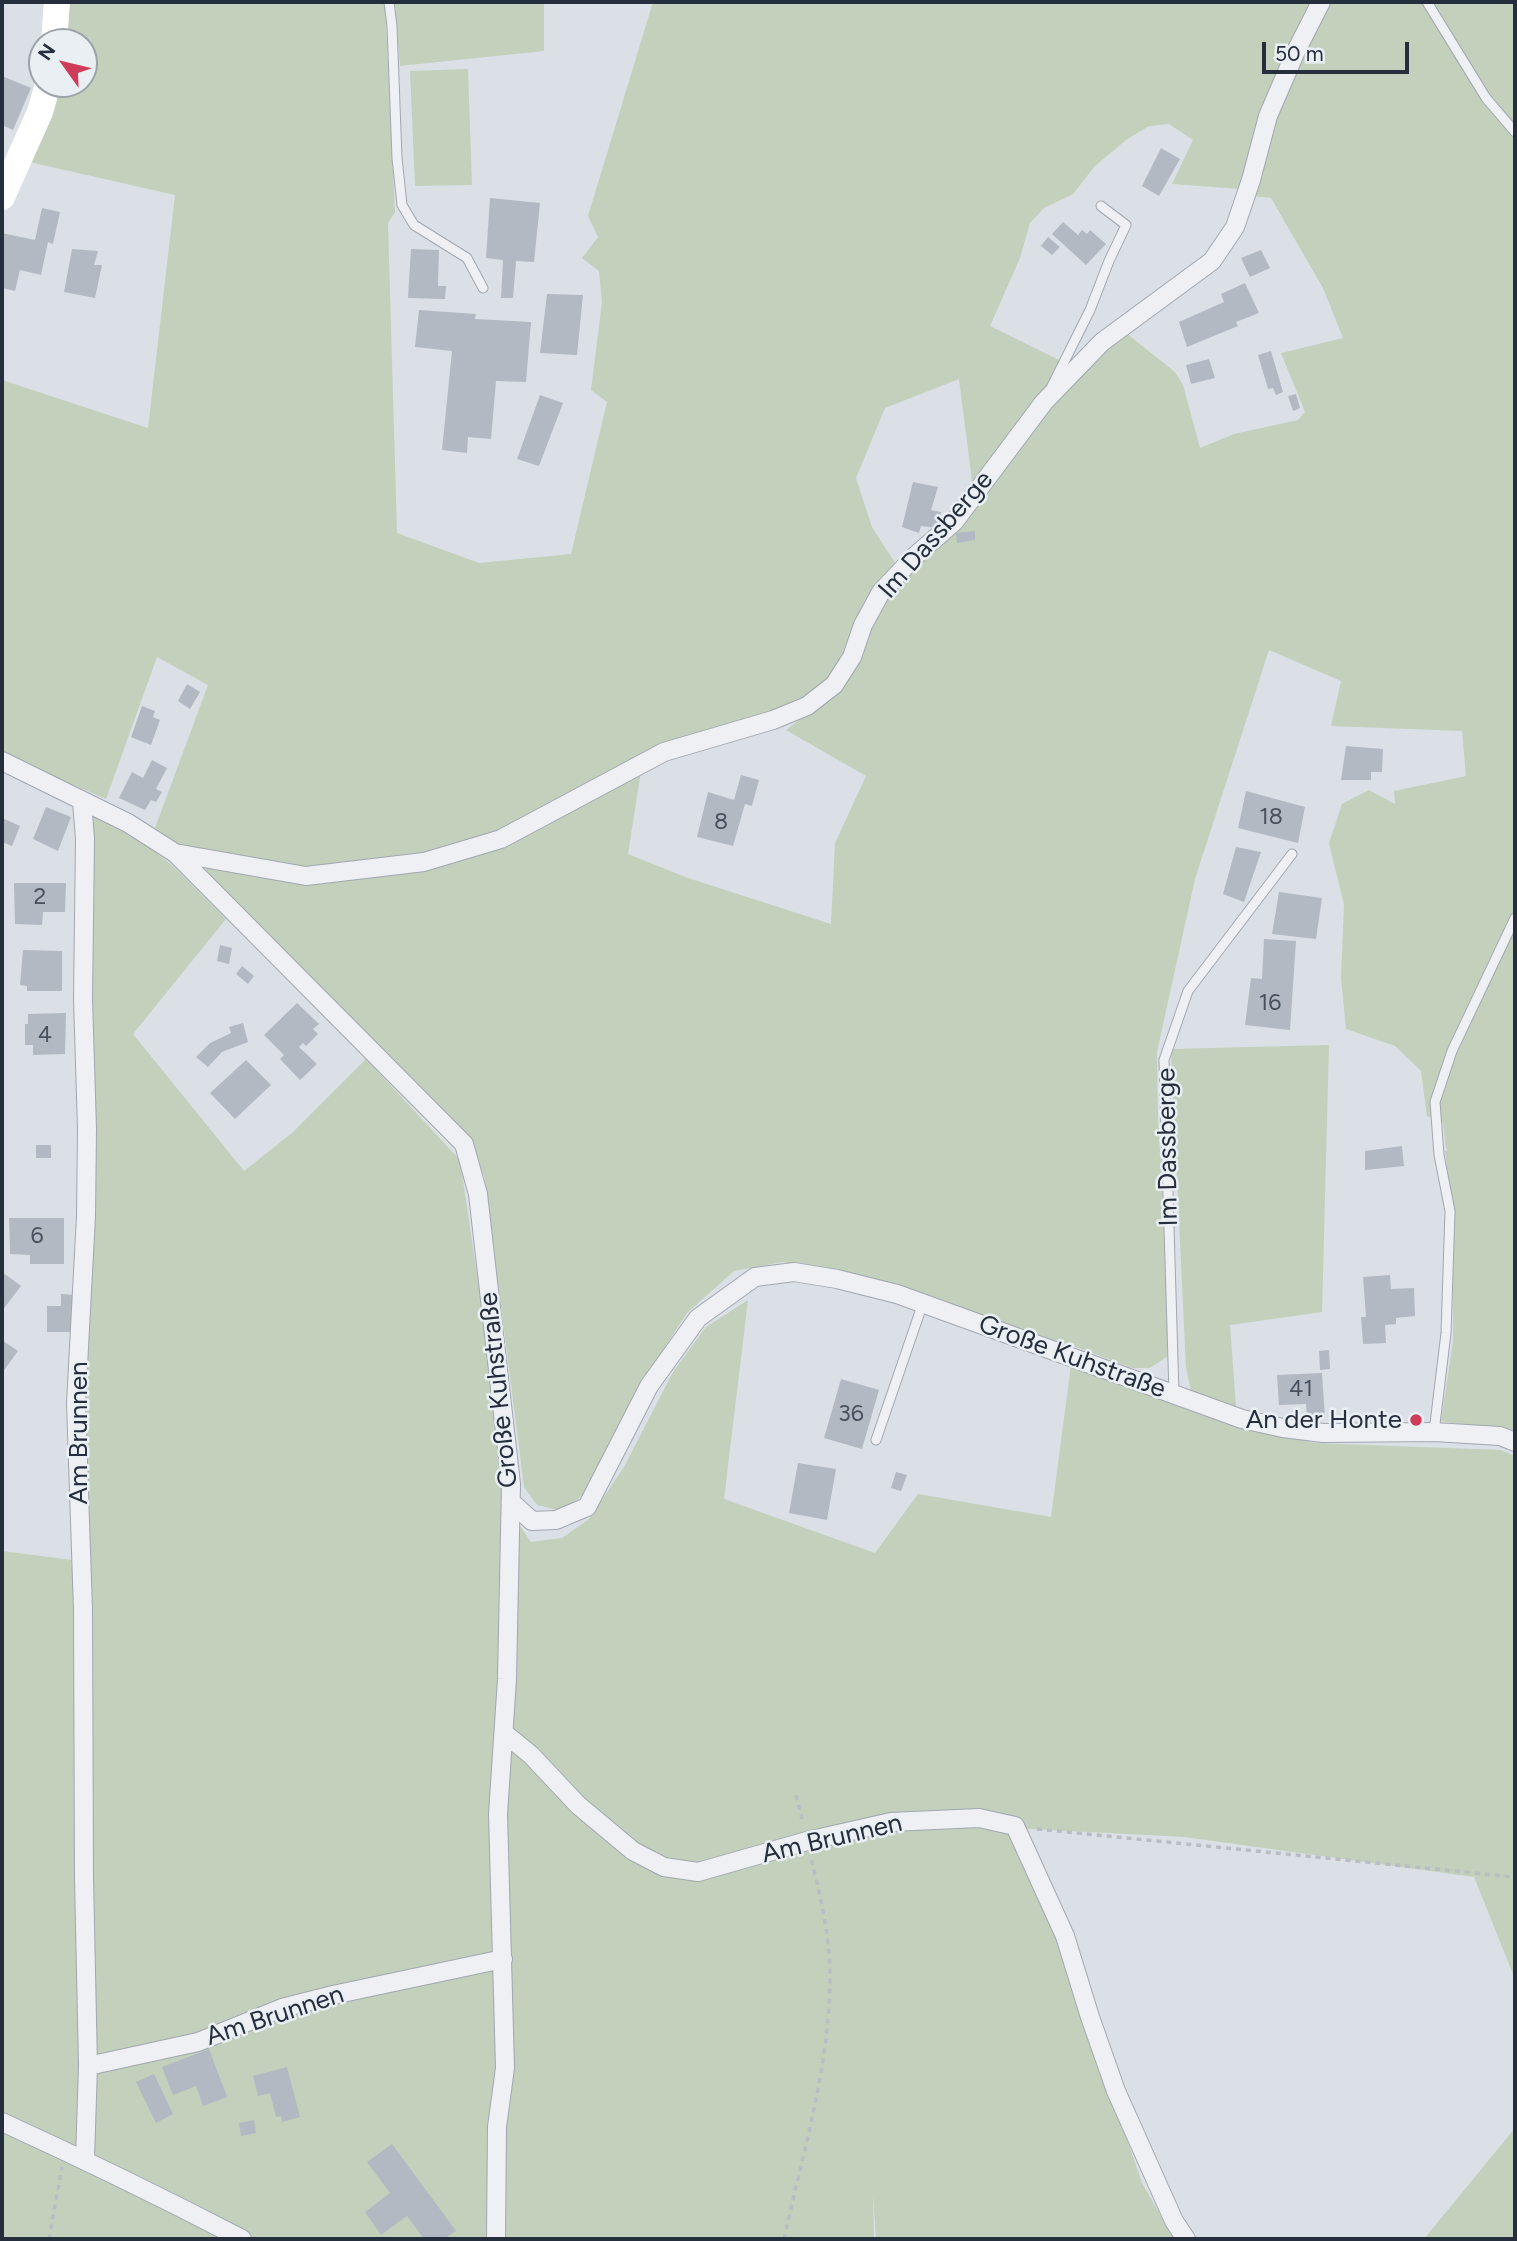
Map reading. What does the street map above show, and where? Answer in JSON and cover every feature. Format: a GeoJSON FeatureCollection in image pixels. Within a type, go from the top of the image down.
{"type":"FeatureCollection","features":[{"type":"Feature","properties":{"kind":"street"},"geometry":{"type":"LineString","coordinates":[[55,28],[57,2]]}},
{"type":"Feature","properties":{"kind":"street","name":"Im Dassberge"},"geometry":{"type":"LineString","coordinates":[[176,853],[306,876],[424,862],[501,839],[664,752],[773,720],[807,706],[834,685],[852,657],[863,625],[881,592],[915,556],[954,522],[1044,402],[1102,342],[1212,261],[1235,227],[1268,116],[1321,2]]}},
{"type":"Feature","properties":{"kind":"street"},"geometry":{"type":"LineString","coordinates":[[2,197],[44,98]]}},
{"type":"Feature","properties":{"kind":"street","name":"Große Kuhstraße"},"geometry":{"type":"LineString","coordinates":[[2,761],[128,822],[176,853],[464,1144],[478,1194],[511,1502],[532,1521],[556,1520],[587,1507],[649,1386],[698,1318],[755,1277],[794,1272],[837,1279],[897,1294],[1242,1419],[1322,1433],[1434,1432],[1500,1436],[1515,1442]]}},
{"type":"Feature","properties":{"kind":"street","name":"Am Brunnen"},"geometry":{"type":"LineString","coordinates":[[82,801],[85,839],[83,999],[87,1129],[86,1216],[76,1402],[83,1610],[88,2066],[85,2159]]}},
{"type":"Feature","properties":{"kind":"street"},"geometry":{"type":"LineString","coordinates":[[496,2239],[497,2127],[505,2068],[498,1814],[504,1733],[511,1502]]}},
{"type":"Feature","properties":{"kind":"street","name":"Am Brunnen"},"geometry":{"type":"LineString","coordinates":[[504,1733],[531,1755],[578,1805],[633,1851],[664,1867],[698,1872],[807,1841],[891,1822],[979,1818],[1015,1826]]}},
{"type":"Feature","properties":{"kind":"street"},"geometry":{"type":"LineString","coordinates":[[1015,1826],[1065,1936],[1116,2091],[1174,2221],[1186,2239]]}},
{"type":"Feature","properties":{"kind":"street","name":"Am Brunnen"},"geometry":{"type":"LineString","coordinates":[[88,2066],[198,2042],[282,2008],[503,1959]]}},
{"type":"Feature","properties":{"kind":"street"},"geometry":{"type":"LineString","coordinates":[[2,2122],[85,2159],[242,2239]]}},
{"type":"Feature","properties":{"kind":"lane"},"geometry":{"type":"LineString","coordinates":[[388,2],[392,26],[397,158],[402,205],[414,225],[467,258],[483,288]]}},
{"type":"Feature","properties":{"kind":"lane"},"geometry":{"type":"LineString","coordinates":[[1427,2],[1486,98],[1515,132]]}},
{"type":"Feature","properties":{"kind":"lane"},"geometry":{"type":"LineString","coordinates":[[1044,402],[1090,310],[1126,225],[1101,206]]}},
{"type":"Feature","properties":{"kind":"lane","name":"Im Dassberge"},"geometry":{"type":"LineString","coordinates":[[1174,1394],[1164,1060],[1188,991],[1292,854]]}},
{"type":"Feature","properties":{"kind":"lane"},"geometry":{"type":"LineString","coordinates":[[1434,1432],[1446,1333],[1450,1211],[1439,1155],[1435,1102],[1452,1051],[1515,918]]}},
{"type":"Feature","properties":{"kind":"lane"},"geometry":{"type":"LineString","coordinates":[[876,1440],[923,1303]]}},
{"type":"Feature","properties":{"kind":"path"},"geometry":{"type":"LineString","coordinates":[[785,2239],[822,2069],[830,1974],[821,1900],[796,1795]]}},
{"type":"Feature","properties":{"kind":"path"},"geometry":{"type":"LineString","coordinates":[[1015,1826],[1515,1877]]}},
{"type":"Feature","properties":{"kind":"path"},"geometry":{"type":"LineString","coordinates":[[50,2239],[65,2151]]}},
{"type":"Feature","properties":{"kind":"green space"},"geometry":{"type":"Polygon","coordinates":[[[66,2],[385,2],[395,212],[388,223],[397,533],[479,563],[571,554],[607,402],[591,390],[602,302],[599,271],[582,258],[598,237],[588,216],[653,2],[1312,2],[1267,105],[1241,189],[1172,184],[1193,140],[1169,124],[1149,126],[1126,140],[1095,166],[1073,194],[1044,208],[1030,223],[1020,258],[990,326],[1059,360],[1042,395],[973,489],[959,379],[885,408],[856,478],[872,527],[897,566],[844,658],[819,690],[791,708],[762,713],[652,751],[500,832],[426,855],[303,871],[194,851],[175,843],[155,828],[208,685],[157,657],[106,799],[2,754],[2,380],[148,428],[175,195],[25,161],[52,98],[98,98],[98,28],[65,28],[66,2]]]}},
{"type":"Feature","properties":{"kind":"green space"},"geometry":{"type":"Polygon","coordinates":[[[395,2],[544,2],[544,51],[400,66],[395,2]]]}},
{"type":"Feature","properties":{"kind":"green space"},"geometry":{"type":"Polygon","coordinates":[[[1326,2],[1515,2],[1515,1436],[1506,1432],[1441,1421],[1453,1342],[1453,1215],[1443,1123],[1427,1116],[1421,1071],[1395,1046],[1346,1029],[1341,978],[1344,905],[1329,843],[1342,804],[1369,790],[1395,804],[1394,791],[1466,776],[1462,731],[1331,726],[1341,681],[1269,650],[1195,879],[1157,1052],[1158,1118],[1171,1331],[1168,1356],[1150,1368],[1132,1368],[1079,1348],[850,1274],[783,1262],[734,1271],[687,1313],[643,1381],[590,1488],[571,1505],[557,1510],[537,1505],[524,1487],[485,1179],[473,1148],[204,873],[209,865],[253,874],[421,869],[641,771],[628,854],[688,878],[831,924],[835,843],[866,776],[786,730],[829,697],[885,594],[1008,459],[1078,373],[1126,333],[1175,372],[1183,385],[1200,448],[1234,434],[1298,420],[1305,412],[1281,353],[1343,338],[1323,288],[1271,198],[1251,196],[1273,118],[1326,2]]]}},
{"type":"Feature","properties":{"kind":"green space"},"geometry":{"type":"Polygon","coordinates":[[[468,69],[472,185],[415,186],[410,71],[468,69]]]}},
{"type":"Feature","properties":{"kind":"green space"},"geometry":{"type":"Polygon","coordinates":[[[91,812],[128,831],[173,866],[226,919],[133,1034],[244,1171],[292,1133],[366,1059],[460,1160],[494,1390],[502,1500],[531,1542],[562,1538],[589,1519],[624,1467],[673,1372],[706,1327],[748,1300],[724,1499],[875,1553],[918,1494],[1051,1517],[1071,1365],[1242,1427],[1315,1443],[1501,1450],[1515,1456],[1515,1979],[1474,1877],[1184,1837],[1011,1828],[1062,1951],[1142,2183],[1174,2239],[876,2239],[873,2194],[874,2239],[2,2239],[2,1551],[72,1560],[71,1565],[85,1560],[83,1400],[91,812]]]}},
{"type":"Feature","properties":{"kind":"green space"},"geometry":{"type":"Polygon","coordinates":[[[1329,1045],[1322,1312],[1230,1325],[1236,1407],[1191,1391],[1186,1368],[1171,1049],[1329,1045]]]}},
{"type":"Feature","properties":{"kind":"green space"},"geometry":{"type":"Polygon","coordinates":[[[1515,2128],[1515,2239],[1424,2239],[1515,2128]]]}},
{"type":"Feature","properties":{"kind":"building"},"geometry":{"type":"Polygon","coordinates":[[[2,76],[28,87],[28,95],[13,130],[2,125],[2,76]]]}},
{"type":"Feature","properties":{"kind":"building"},"geometry":{"type":"Polygon","coordinates":[[[1161,148],[1180,159],[1159,196],[1142,186],[1161,148]]]}},
{"type":"Feature","properties":{"kind":"building"},"geometry":{"type":"Polygon","coordinates":[[[490,198],[540,203],[534,262],[516,261],[513,298],[501,298],[503,260],[486,258],[490,198]]]}},
{"type":"Feature","properties":{"kind":"building"},"geometry":{"type":"Polygon","coordinates":[[[42,208],[60,212],[53,244],[48,242],[41,275],[20,270],[15,291],[2,288],[2,233],[35,240],[42,208]]]}},
{"type":"Feature","properties":{"kind":"building"},"geometry":{"type":"Polygon","coordinates":[[[1063,222],[1078,235],[1082,230],[1087,234],[1090,230],[1106,244],[1086,265],[1052,234],[1063,222]]]}},
{"type":"Feature","properties":{"kind":"building"},"geometry":{"type":"Polygon","coordinates":[[[1048,237],[1060,247],[1052,255],[1041,246],[1048,237]]]}},
{"type":"Feature","properties":{"kind":"building"},"geometry":{"type":"Polygon","coordinates":[[[72,249],[98,251],[94,265],[102,265],[95,298],[64,292],[72,249]]]}},
{"type":"Feature","properties":{"kind":"building"},"geometry":{"type":"Polygon","coordinates":[[[411,249],[439,250],[438,286],[446,286],[445,299],[408,298],[411,249]]]}},
{"type":"Feature","properties":{"kind":"building"},"geometry":{"type":"Polygon","coordinates":[[[1261,250],[1270,268],[1250,277],[1241,258],[1261,250]]]}},
{"type":"Feature","properties":{"kind":"building"},"geometry":{"type":"Polygon","coordinates":[[[1245,283],[1259,313],[1236,322],[1238,326],[1187,347],[1179,322],[1224,302],[1221,294],[1245,283]]]}},
{"type":"Feature","properties":{"kind":"building"},"geometry":{"type":"Polygon","coordinates":[[[547,294],[583,295],[577,355],[540,353],[547,294]]]}},
{"type":"Feature","properties":{"kind":"building"},"geometry":{"type":"Polygon","coordinates":[[[419,310],[476,314],[475,319],[531,322],[526,382],[496,381],[491,439],[468,437],[467,453],[442,450],[452,351],[415,347],[419,310]]]}},
{"type":"Feature","properties":{"kind":"building"},"geometry":{"type":"Polygon","coordinates":[[[1271,351],[1283,392],[1276,395],[1273,388],[1268,389],[1258,355],[1271,351]]]}},
{"type":"Feature","properties":{"kind":"building"},"geometry":{"type":"Polygon","coordinates":[[[1209,359],[1215,378],[1191,384],[1186,365],[1209,359]]]}},
{"type":"Feature","properties":{"kind":"building"},"geometry":{"type":"Polygon","coordinates":[[[1296,394],[1300,408],[1293,411],[1288,396],[1296,394]]]}},
{"type":"Feature","properties":{"kind":"building"},"geometry":{"type":"Polygon","coordinates":[[[540,395],[563,403],[539,466],[517,459],[540,395]]]}},
{"type":"Feature","properties":{"kind":"building"},"geometry":{"type":"Polygon","coordinates":[[[913,482],[938,487],[931,510],[941,512],[937,528],[921,526],[919,533],[902,527],[913,482]]]}},
{"type":"Feature","properties":{"kind":"building"},"geometry":{"type":"Polygon","coordinates":[[[975,531],[975,540],[957,543],[956,533],[975,531]]]}},
{"type":"Feature","properties":{"kind":"building"},"geometry":{"type":"Polygon","coordinates":[[[187,684],[200,692],[190,709],[178,701],[187,684]]]}},
{"type":"Feature","properties":{"kind":"building"},"geometry":{"type":"Polygon","coordinates":[[[142,706],[155,711],[153,717],[160,720],[151,745],[131,737],[142,706]]]}},
{"type":"Feature","properties":{"kind":"building"},"geometry":{"type":"Polygon","coordinates":[[[1346,746],[1383,749],[1382,772],[1371,772],[1371,780],[1341,780],[1346,746]]]}},
{"type":"Feature","properties":{"kind":"building"},"geometry":{"type":"Polygon","coordinates":[[[152,760],[167,768],[156,789],[162,792],[156,802],[151,800],[145,810],[119,798],[132,772],[143,778],[152,760]]]}},
{"type":"Feature","properties":{"kind":"building"},"geometry":{"type":"Polygon","coordinates":[[[741,775],[759,780],[752,806],[745,804],[733,846],[697,837],[708,792],[734,800],[741,775]]]}},
{"type":"Feature","properties":{"kind":"building"},"geometry":{"type":"Polygon","coordinates":[[[1246,791],[1305,807],[1298,843],[1238,828],[1246,791]]]}},
{"type":"Feature","properties":{"kind":"building"},"geometry":{"type":"Polygon","coordinates":[[[46,807],[71,817],[58,851],[33,839],[46,807]]]}},
{"type":"Feature","properties":{"kind":"building"},"geometry":{"type":"Polygon","coordinates":[[[2,818],[20,826],[12,846],[2,842],[2,818]]]}},
{"type":"Feature","properties":{"kind":"building"},"geometry":{"type":"Polygon","coordinates":[[[1236,847],[1261,852],[1244,902],[1223,894],[1236,847]]]}},
{"type":"Feature","properties":{"kind":"building"},"geometry":{"type":"Polygon","coordinates":[[[14,883],[66,883],[65,912],[43,912],[42,925],[15,924],[14,883]]]}},
{"type":"Feature","properties":{"kind":"building"},"geometry":{"type":"Polygon","coordinates":[[[1279,892],[1322,898],[1316,939],[1272,934],[1279,892]]]}},
{"type":"Feature","properties":{"kind":"building"},"geometry":{"type":"Polygon","coordinates":[[[1264,939],[1296,941],[1290,1030],[1245,1025],[1251,978],[1262,979],[1264,939]]]}},
{"type":"Feature","properties":{"kind":"building"},"geometry":{"type":"Polygon","coordinates":[[[220,945],[232,948],[229,964],[217,961],[220,945]]]}},
{"type":"Feature","properties":{"kind":"building"},"geometry":{"type":"Polygon","coordinates":[[[23,950],[62,951],[62,991],[27,991],[27,986],[20,985],[23,950]]]}},
{"type":"Feature","properties":{"kind":"building"},"geometry":{"type":"Polygon","coordinates":[[[242,966],[254,976],[248,984],[236,974],[242,966]]]}},
{"type":"Feature","properties":{"kind":"building"},"geometry":{"type":"Polygon","coordinates":[[[297,1003],[319,1024],[313,1029],[318,1034],[306,1046],[303,1043],[299,1047],[317,1064],[300,1080],[280,1059],[284,1055],[264,1035],[297,1003]]]}},
{"type":"Feature","properties":{"kind":"building"},"geometry":{"type":"Polygon","coordinates":[[[66,1013],[65,1054],[33,1055],[33,1045],[25,1045],[28,1014],[66,1013]]]}},
{"type":"Feature","properties":{"kind":"building"},"geometry":{"type":"Polygon","coordinates":[[[243,1023],[248,1042],[222,1052],[208,1067],[196,1057],[210,1043],[231,1033],[229,1027],[243,1023]]]}},
{"type":"Feature","properties":{"kind":"building"},"geometry":{"type":"Polygon","coordinates":[[[246,1060],[271,1085],[235,1119],[210,1093],[246,1060]]]}},
{"type":"Feature","properties":{"kind":"building"},"geometry":{"type":"Polygon","coordinates":[[[36,1145],[51,1145],[51,1158],[36,1158],[36,1145]]]}},
{"type":"Feature","properties":{"kind":"building"},"geometry":{"type":"Polygon","coordinates":[[[1402,1146],[1404,1166],[1365,1170],[1365,1151],[1402,1146]]]}},
{"type":"Feature","properties":{"kind":"building"},"geometry":{"type":"Polygon","coordinates":[[[9,1218],[64,1218],[64,1264],[30,1264],[30,1255],[10,1254],[9,1218]]]}},
{"type":"Feature","properties":{"kind":"building"},"geometry":{"type":"Polygon","coordinates":[[[2,1272],[21,1286],[2,1311],[2,1272]]]}},
{"type":"Feature","properties":{"kind":"building"},"geometry":{"type":"Polygon","coordinates":[[[1390,1275],[1391,1289],[1414,1288],[1415,1316],[1396,1318],[1396,1324],[1385,1325],[1386,1343],[1363,1344],[1361,1317],[1366,1317],[1363,1277],[1390,1275]]]}},
{"type":"Feature","properties":{"kind":"building"},"geometry":{"type":"Polygon","coordinates":[[[61,1294],[77,1295],[74,1332],[47,1332],[47,1306],[61,1306],[61,1294]]]}},
{"type":"Feature","properties":{"kind":"building"},"geometry":{"type":"Polygon","coordinates":[[[2,1340],[18,1351],[2,1373],[2,1340]]]}},
{"type":"Feature","properties":{"kind":"building"},"geometry":{"type":"Polygon","coordinates":[[[1329,1350],[1330,1369],[1320,1370],[1319,1351],[1329,1350]]]}},
{"type":"Feature","properties":{"kind":"building"},"geometry":{"type":"Polygon","coordinates":[[[1322,1373],[1325,1418],[1307,1419],[1306,1404],[1279,1405],[1277,1375],[1322,1373]]]}},
{"type":"Feature","properties":{"kind":"building"},"geometry":{"type":"Polygon","coordinates":[[[841,1379],[879,1390],[862,1449],[824,1438],[841,1379]]]}},
{"type":"Feature","properties":{"kind":"building"},"geometry":{"type":"Polygon","coordinates":[[[798,1463],[836,1469],[827,1520],[789,1513],[798,1463]]]}},
{"type":"Feature","properties":{"kind":"building"},"geometry":{"type":"Polygon","coordinates":[[[896,1472],[907,1475],[901,1491],[891,1488],[896,1472]]]}},
{"type":"Feature","properties":{"kind":"building"},"geometry":{"type":"Polygon","coordinates":[[[209,2049],[227,2097],[203,2106],[196,2086],[173,2095],[162,2067],[209,2049]]]}},
{"type":"Feature","properties":{"kind":"building"},"geometry":{"type":"Polygon","coordinates":[[[287,2067],[300,2117],[282,2122],[281,2116],[276,2117],[270,2093],[258,2096],[253,2076],[287,2067]]]}},
{"type":"Feature","properties":{"kind":"building"},"geometry":{"type":"Polygon","coordinates":[[[154,2074],[173,2114],[156,2123],[136,2082],[154,2074]]]}},
{"type":"Feature","properties":{"kind":"building"},"geometry":{"type":"Polygon","coordinates":[[[254,2120],[256,2133],[241,2136],[239,2123],[254,2120]]]}},
{"type":"Feature","properties":{"kind":"building"},"geometry":{"type":"Polygon","coordinates":[[[392,2144],[456,2231],[444,2239],[424,2239],[407,2216],[381,2235],[365,2212],[390,2193],[367,2162],[392,2144]]]}},
{"type":"Feature","properties":{"kind":"place","name":"An der Honte"},"geometry":{"type":"Point","coordinates":[1416,1420]}}]}
